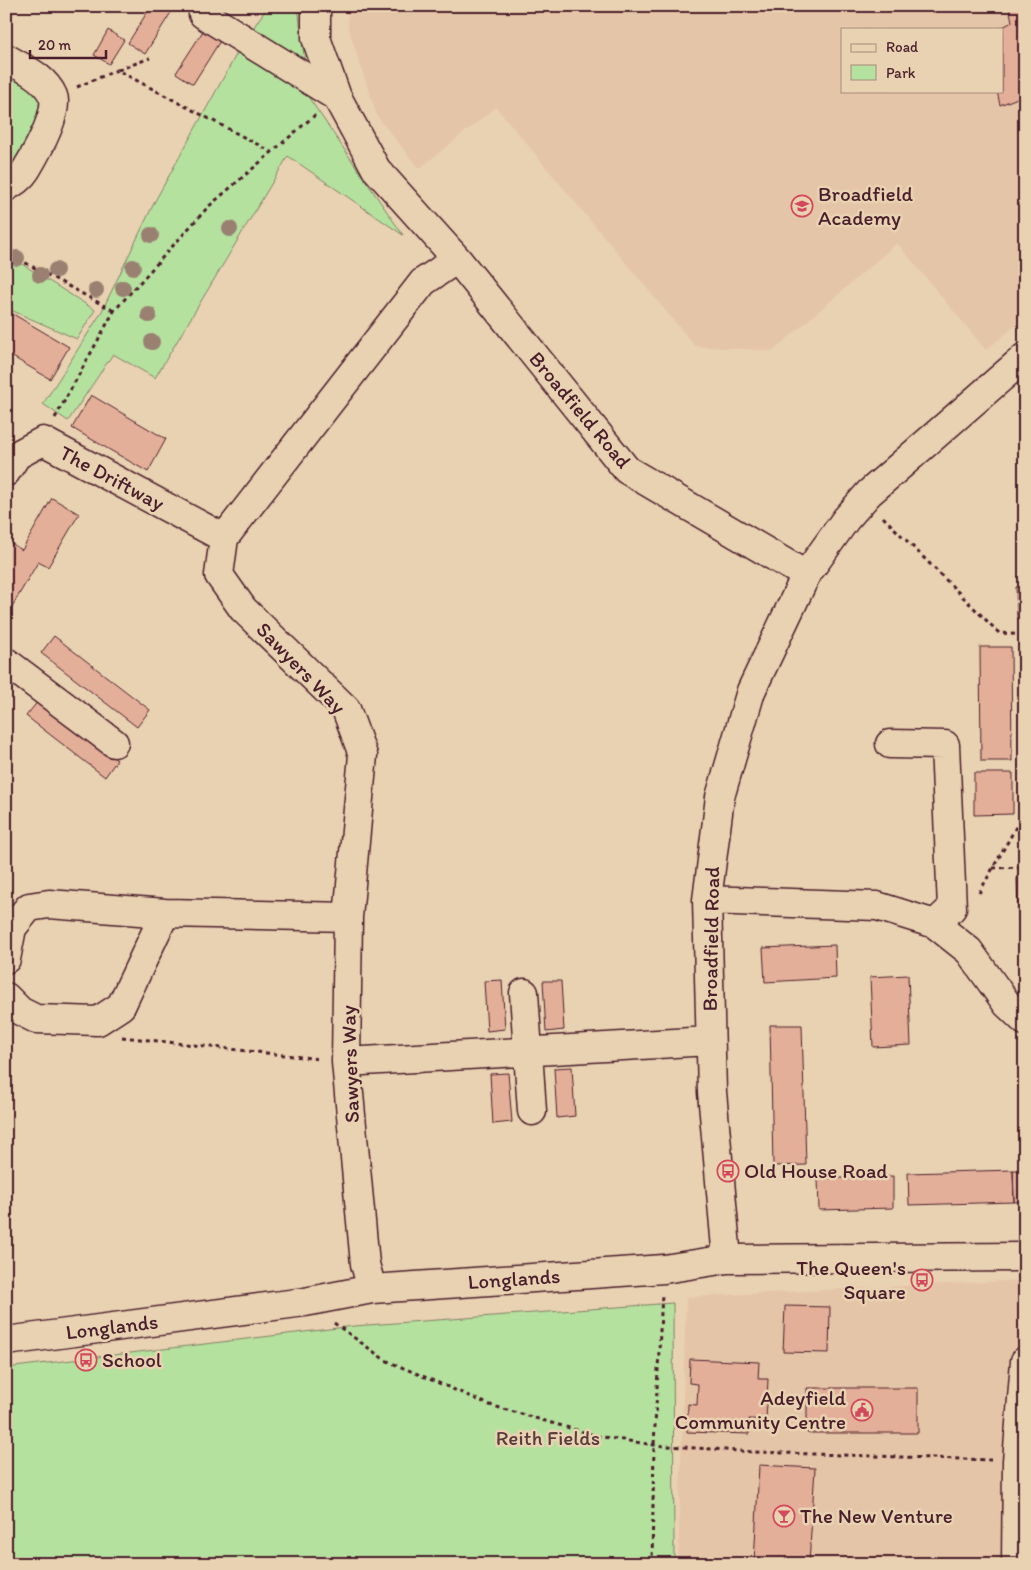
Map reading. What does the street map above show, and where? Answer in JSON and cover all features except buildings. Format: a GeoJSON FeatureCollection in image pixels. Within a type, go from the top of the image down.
{"type":"FeatureCollection","features":[{"type":"Feature","properties":{"kind":"street","name":"Broadfield Road"},"geometry":{"type":"LineString","coordinates":[[316,6],[316,38],[337,97],[376,169],[457,259],[627,470],[806,575]]}},
{"type":"Feature","properties":{"kind":"street"},"geometry":{"type":"LineString","coordinates":[[202,14],[337,97]]}},
{"type":"Feature","properties":{"kind":"street"},"geometry":{"type":"LineString","coordinates":[[6,58],[41,78],[54,97],[54,114],[26,170],[17,180],[6,187]]}},
{"type":"Feature","properties":{"kind":"street"},"geometry":{"type":"LineString","coordinates":[[224,538],[424,282],[457,259]]}},
{"type":"Feature","properties":{"kind":"street","name":"Broadfield Road"},"geometry":{"type":"LineString","coordinates":[[727,1259],[709,1041],[707,900],[720,797],[751,691],[806,575],[846,520],[865,499],[973,400],[1025,357]]}},
{"type":"Feature","properties":{"kind":"street","name":"The Driftway"},"geometry":{"type":"LineString","coordinates":[[6,472],[16,454],[43,441],[224,538]]}},
{"type":"Feature","properties":{"kind":"street","name":"Sawyers Way"},"geometry":{"type":"LineString","coordinates":[[224,538],[219,575],[243,609],[346,709],[362,755],[348,917],[346,1062],[365,1264],[372,1289]]}},
{"type":"Feature","properties":{"kind":"street"},"geometry":{"type":"LineString","coordinates":[[6,662],[114,743]]}},
{"type":"Feature","properties":{"kind":"street"},"geometry":{"type":"LineString","coordinates":[[890,744],[945,745],[952,908],[935,924]]}},
{"type":"Feature","properties":{"kind":"street"},"geometry":{"type":"LineString","coordinates":[[707,900],[877,906],[935,924],[969,951],[1007,1004],[1025,1020]]}},
{"type":"Feature","properties":{"kind":"street"},"geometry":{"type":"LineString","coordinates":[[6,959],[12,928],[29,907],[49,904],[165,913],[348,917]]}},
{"type":"Feature","properties":{"kind":"street"},"geometry":{"type":"LineString","coordinates":[[6,997],[20,1011],[36,1019],[98,1021],[121,1006],[165,913]]}},
{"type":"Feature","properties":{"kind":"street"},"geometry":{"type":"LineString","coordinates":[[524,993],[532,1111]]}},
{"type":"Feature","properties":{"kind":"street"},"geometry":{"type":"LineString","coordinates":[[346,1062],[709,1041]]}},
{"type":"Feature","properties":{"kind":"street","name":"Longlands"},"geometry":{"type":"LineString","coordinates":[[6,1341],[304,1302],[372,1289],[664,1268],[727,1259],[1025,1257]]}},
{"type":"Feature","properties":{"kind":"street"},"geometry":{"type":"LineString","coordinates":[[1016,1564],[1017,1461],[1025,1361]]}},
{"type":"Feature","properties":{"kind":"path"},"geometry":{"type":"LineString","coordinates":[[54,97],[150,58]]}},
{"type":"Feature","properties":{"kind":"path"},"geometry":{"type":"LineString","coordinates":[[117,70],[270,152]]}},
{"type":"Feature","properties":{"kind":"path"},"geometry":{"type":"LineString","coordinates":[[43,441],[114,311],[208,208],[270,152],[337,97]]}},
{"type":"Feature","properties":{"kind":"path"},"geometry":{"type":"LineString","coordinates":[[6,231],[13,256],[114,311]]}},
{"type":"Feature","properties":{"kind":"path"},"geometry":{"type":"LineString","coordinates":[[865,499],[999,633],[1025,634]]}},
{"type":"Feature","properties":{"kind":"path"},"geometry":{"type":"LineString","coordinates":[[975,899],[1025,811]]}},
{"type":"Feature","properties":{"kind":"path"},"geometry":{"type":"LineString","coordinates":[[993,868],[1025,867]]}},
{"type":"Feature","properties":{"kind":"path"},"geometry":{"type":"LineString","coordinates":[[98,1021],[106,1036],[346,1062]]}},
{"type":"Feature","properties":{"kind":"path"},"geometry":{"type":"LineString","coordinates":[[652,1564],[654,1445],[664,1268]]}},
{"type":"Feature","properties":{"kind":"path"},"geometry":{"type":"LineString","coordinates":[[304,1302],[385,1360],[490,1405],[597,1436],[654,1445],[754,1452],[1017,1461]]}},
{"type":"Feature","properties":{"kind":"shaded area","name":"Broadfield Academy"},"geometry":{"type":"Polygon","coordinates":[[[347,6],[1025,6],[1025,318],[986,350],[897,243],[773,351],[695,346],[496,107],[419,169],[377,116],[348,27],[347,6]]]}},
{"type":"Feature","properties":{"kind":"shaded area"},"geometry":{"type":"Polygon","coordinates":[[[1025,1280],[1025,1564],[678,1564],[686,1297],[1025,1280]]]}},
{"type":"Feature","properties":{"kind":"green space"},"geometry":{"type":"Polygon","coordinates":[[[268,6],[298,6],[309,98],[403,235],[288,156],[155,378],[113,354],[68,421],[43,404],[101,313],[155,201],[241,46],[268,6]]]}},
{"type":"Feature","properties":{"kind":"green space"},"geometry":{"type":"Polygon","coordinates":[[[6,69],[34,85],[43,109],[11,170],[6,174],[6,69]]]}},
{"type":"Feature","properties":{"kind":"green space"},"geometry":{"type":"Polygon","coordinates":[[[6,254],[95,310],[77,339],[6,308],[6,254]]]}},
{"type":"Feature","properties":{"kind":"green space","name":"Reith Fields"},"geometry":{"type":"Polygon","coordinates":[[[673,1303],[674,1564],[6,1564],[6,1368],[354,1326],[673,1303]]]}},
{"type":"Feature","properties":{"kind":"place","name":"Broadfield Academy"},"geometry":{"type":"Point","coordinates":[802,206]}},
{"type":"Feature","properties":{"kind":"place","name":"Old House Road"},"geometry":{"type":"Point","coordinates":[728,1171]}},
{"type":"Feature","properties":{"kind":"place","name":"The Queen's Square"},"geometry":{"type":"Point","coordinates":[922,1280]}},
{"type":"Feature","properties":{"kind":"place","name":"School"},"geometry":{"type":"Point","coordinates":[86,1360]}},
{"type":"Feature","properties":{"kind":"place","name":"Adeyfield Community Centre"},"geometry":{"type":"Point","coordinates":[862,1410]}},
{"type":"Feature","properties":{"kind":"place","name":"The New Venture"},"geometry":{"type":"Point","coordinates":[784,1516]}}]}
